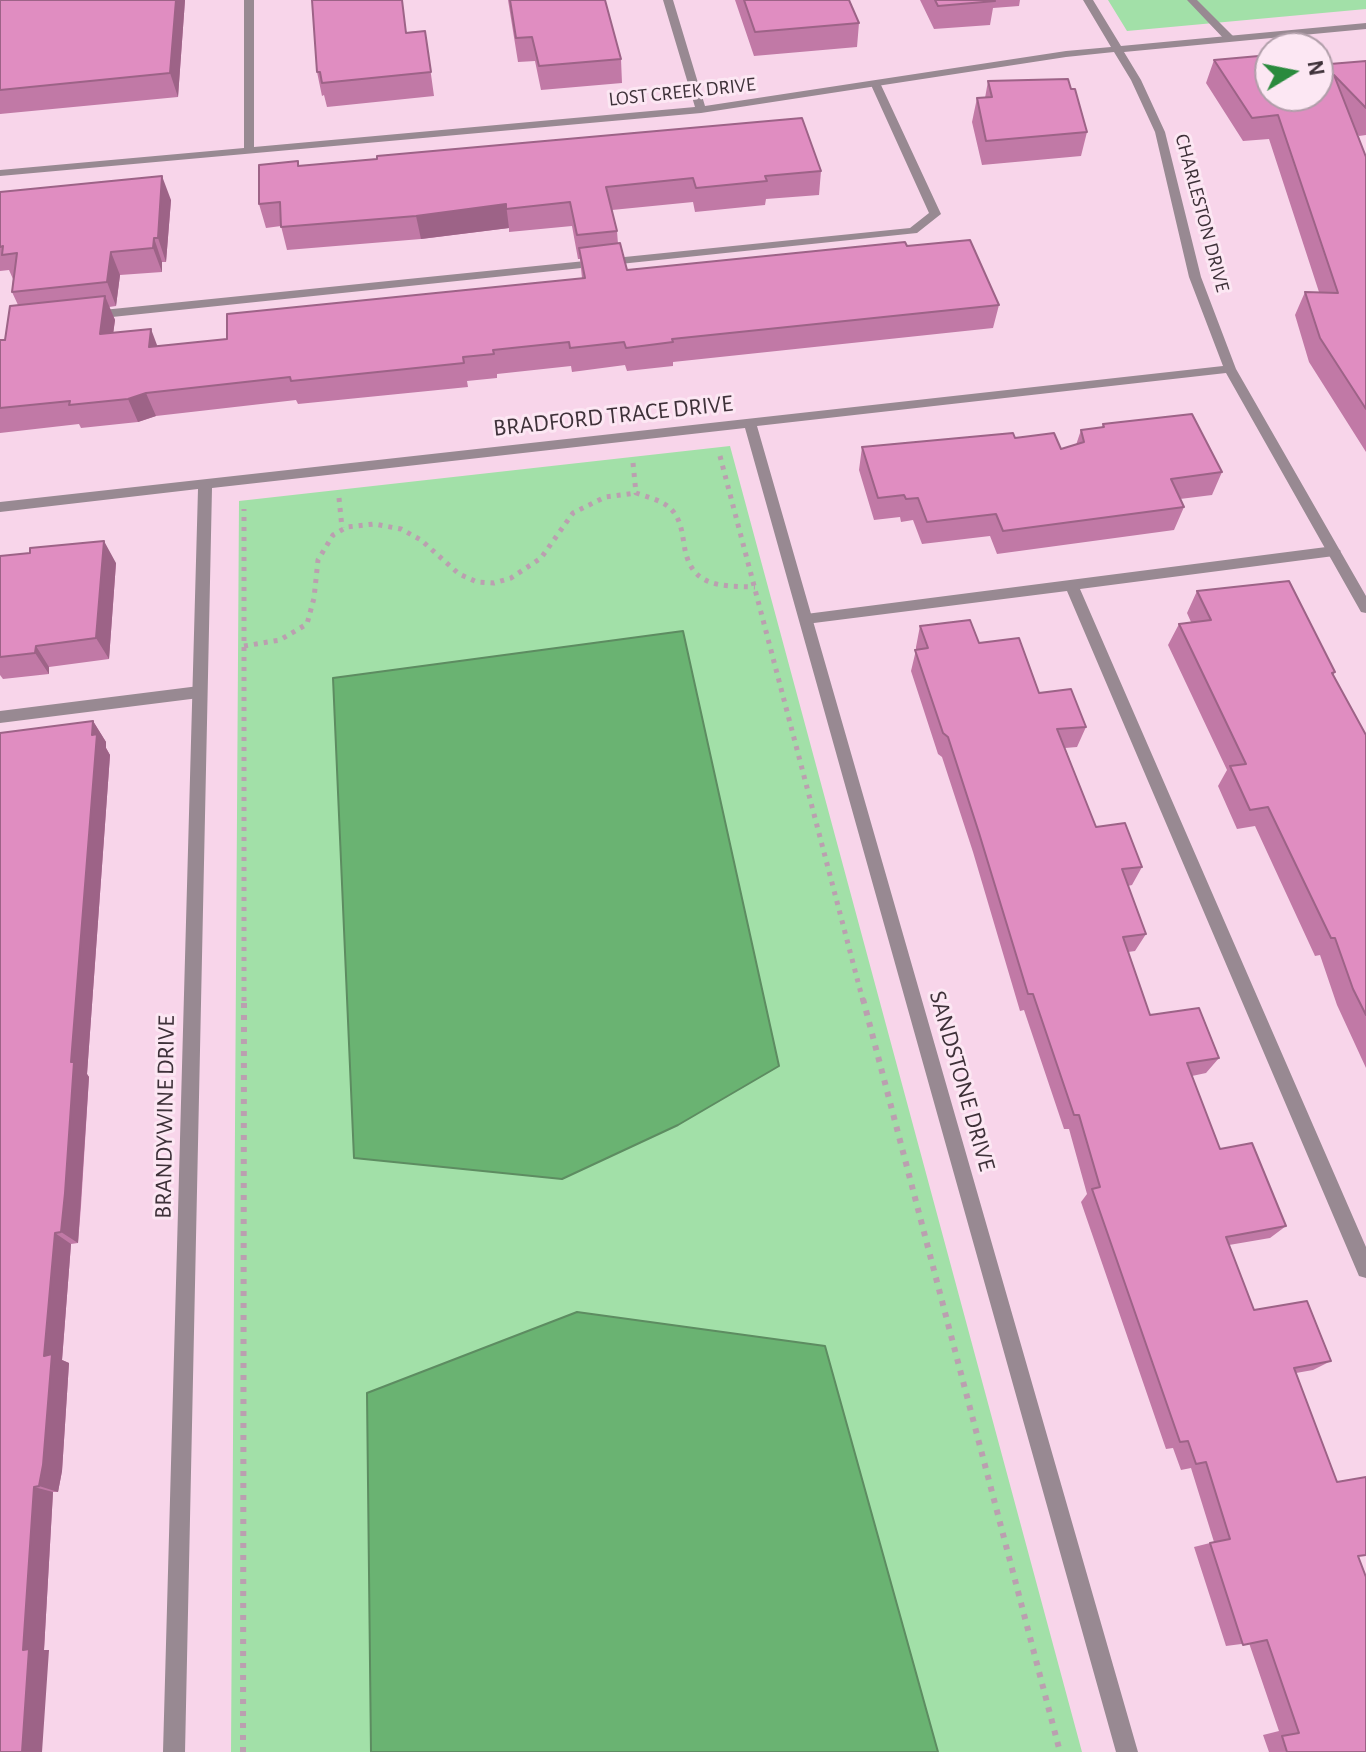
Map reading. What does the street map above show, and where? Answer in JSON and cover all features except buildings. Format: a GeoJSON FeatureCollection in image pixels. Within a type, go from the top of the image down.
{"type":"FeatureCollection","features":[{"type":"Feature","properties":{"kind":"street"},"geometry":{"type":"LineString","coordinates":[[249,0],[249,151]]}},
{"type":"Feature","properties":{"kind":"street"},"geometry":{"type":"LineString","coordinates":[[668,0],[701,110]]}},
{"type":"Feature","properties":{"kind":"street","name":"CHARLESTON DRIVE"},"geometry":{"type":"LineString","coordinates":[[1088,0],[1136,80],[1160,132],[1195,277],[1230,369],[1366,608]]}},
{"type":"Feature","properties":{"kind":"street"},"geometry":{"type":"LineString","coordinates":[[1192,0],[1230,39]]}},
{"type":"Feature","properties":{"kind":"street","name":"LOST CREEK DRIVE"},"geometry":{"type":"LineString","coordinates":[[0,173],[701,110],[1066,54],[1366,26]]}},
{"type":"Feature","properties":{"kind":"street"},"geometry":{"type":"LineString","coordinates":[[79,317],[913,231],[935,214],[876,85]]}},
{"type":"Feature","properties":{"kind":"street","name":"BRADFORD TRACE DRIVE"},"geometry":{"type":"LineString","coordinates":[[0,507],[1230,369]]}},
{"type":"Feature","properties":{"kind":"street","name":"SANDSTONE DRIVE"},"geometry":{"type":"LineString","coordinates":[[750,423],[1127,1752]]}},
{"type":"Feature","properties":{"kind":"street","name":"BRANDYWINE DRIVE"},"geometry":{"type":"LineString","coordinates":[[174,1752],[205,484]]}},
{"type":"Feature","properties":{"kind":"street"},"geometry":{"type":"LineString","coordinates":[[806,619],[1334,551]]}},
{"type":"Feature","properties":{"kind":"street"},"geometry":{"type":"LineString","coordinates":[[1072,586],[1366,1269]]}},
{"type":"Feature","properties":{"kind":"street"},"geometry":{"type":"LineString","coordinates":[[0,717],[199,692]]}},
{"type":"Feature","properties":{"kind":"path"},"geometry":{"type":"LineString","coordinates":[[705,454],[719,452],[1060,1752]]}},
{"type":"Feature","properties":{"kind":"path"},"geometry":{"type":"LineString","coordinates":[[618,464],[648,460]]}},
{"type":"Feature","properties":{"kind":"path"},"geometry":{"type":"LineString","coordinates":[[633,462],[636,493]]}},
{"type":"Feature","properties":{"kind":"path"},"geometry":{"type":"LineString","coordinates":[[243,646],[280,640],[307,624],[315,595],[315,566],[342,528],[381,524],[407,531],[467,579],[479,584],[496,582],[512,578],[536,564],[567,526],[573,513],[605,497],[636,493],[669,507],[683,529],[685,557],[701,580],[718,586],[755,587]]}},
{"type":"Feature","properties":{"kind":"path"},"geometry":{"type":"LineString","coordinates":[[325,496],[339,495],[342,528]]}},
{"type":"Feature","properties":{"kind":"path"},"geometry":{"type":"LineString","coordinates":[[243,1752],[244,506],[257,504]]}},
{"type":"Feature","properties":{"kind":"shaded area"},"geometry":{"type":"Polygon","coordinates":[[[1108,0],[1366,0],[1366,9],[1127,31],[1108,0]]]}},
{"type":"Feature","properties":{"kind":"shaded area"},"geometry":{"type":"Polygon","coordinates":[[[730,446],[1082,1752],[231,1752],[239,501],[730,446]]]}},
{"type":"Feature","properties":{"kind":"shaded area"},"geometry":{"type":"Polygon","coordinates":[[[683,631],[779,1066],[678,1125],[562,1179],[354,1158],[333,678],[683,631]]]}},
{"type":"Feature","properties":{"kind":"shaded area"},"geometry":{"type":"Polygon","coordinates":[[[577,1312],[825,1346],[938,1752],[371,1752],[367,1393],[577,1312]]]}}]}
